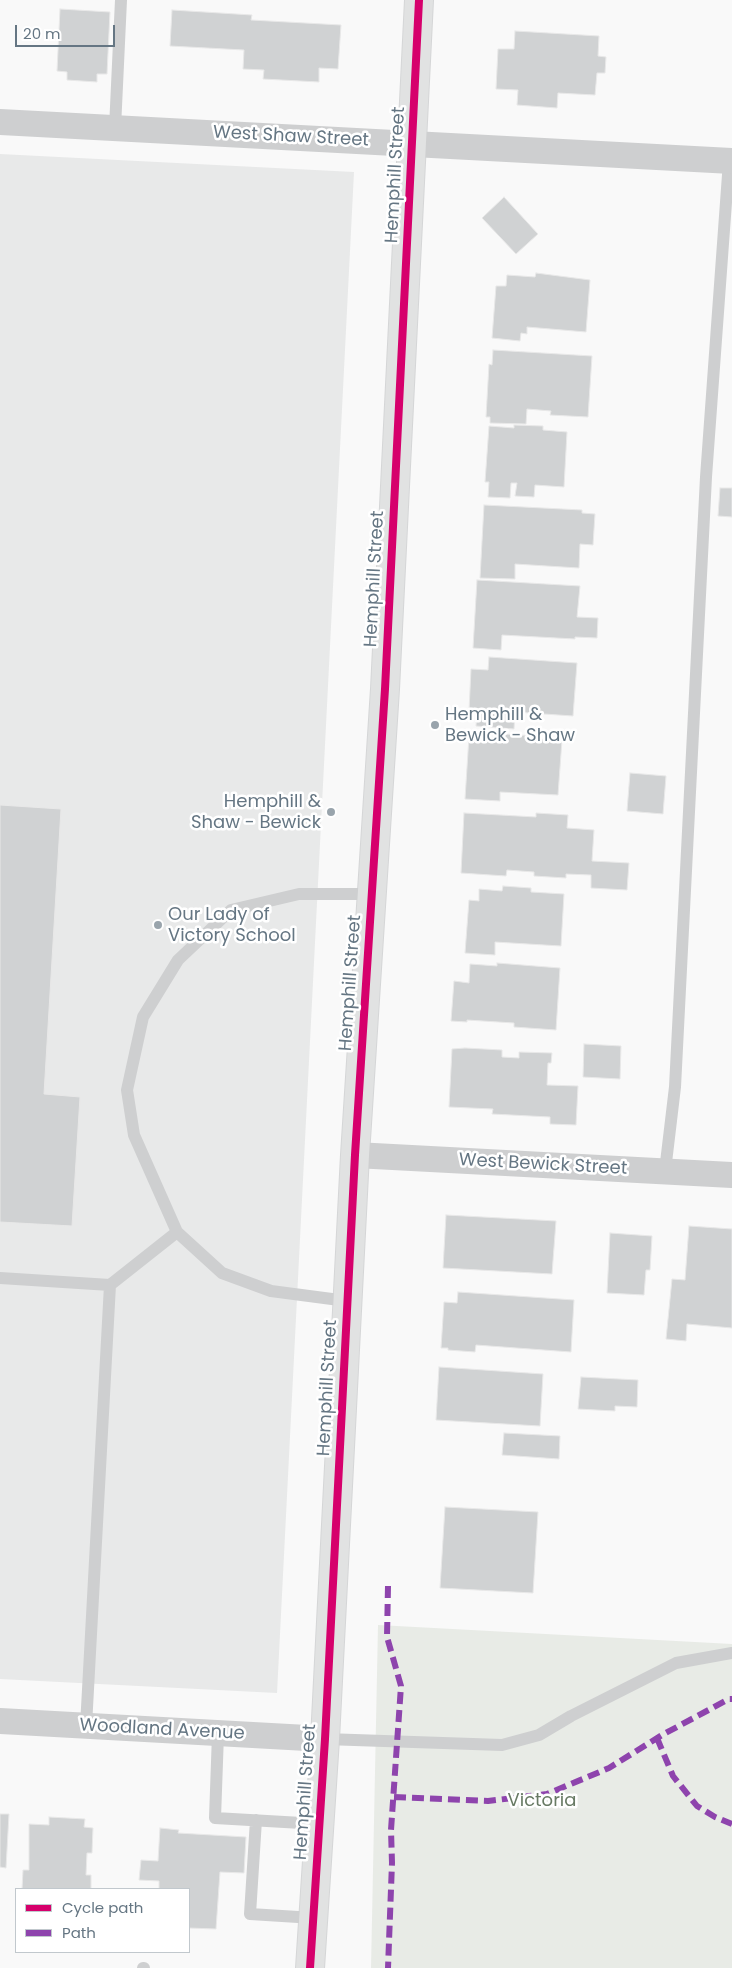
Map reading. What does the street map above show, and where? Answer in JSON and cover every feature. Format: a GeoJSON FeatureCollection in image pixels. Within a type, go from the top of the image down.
{"type":"FeatureCollection","features":[{"type":"Feature","properties":{"kind":"main road","name":"Hemphill Street"},"geometry":{"type":"LineString","coordinates":[[310,1968],[325,1739],[355,1155],[385,689],[419,0]]}},
{"type":"Feature","properties":{"kind":"street","name":"West Shaw Street"},"geometry":{"type":"LineString","coordinates":[[0,122],[731,161]]}},
{"type":"Feature","properties":{"kind":"street","name":"West Bewick Street"},"geometry":{"type":"LineString","coordinates":[[355,1155],[732,1175]]}},
{"type":"Feature","properties":{"kind":"street","name":"Woodland Avenue"},"geometry":{"type":"LineString","coordinates":[[0,1722],[325,1739]]}},
{"type":"Feature","properties":{"kind":"lane"},"geometry":{"type":"LineString","coordinates":[[115,128],[121,0]]}},
{"type":"Feature","properties":{"kind":"lane"},"geometry":{"type":"LineString","coordinates":[[665,1171],[676,1087],[706,477],[731,161]]}},
{"type":"Feature","properties":{"kind":"lane"},"geometry":{"type":"LineString","coordinates":[[347,1301],[271,1291],[222,1273],[177,1232],[134,1135],[127,1090],[143,1017],[178,960],[232,910],[299,894],[371,894]]}},
{"type":"Feature","properties":{"kind":"lane"},"geometry":{"type":"LineString","coordinates":[[0,1278],[110,1284],[177,1232]]}},
{"type":"Feature","properties":{"kind":"lane"},"geometry":{"type":"LineString","coordinates":[[86,1726],[110,1284]]}},
{"type":"Feature","properties":{"kind":"lane"},"geometry":{"type":"LineString","coordinates":[[325,1739],[502,1745],[539,1735],[571,1716],[676,1663],[732,1653]]}},
{"type":"Feature","properties":{"kind":"lane"},"geometry":{"type":"LineString","coordinates":[[218,1734],[214,1818],[319,1824]]}},
{"type":"Feature","properties":{"kind":"lane"},"geometry":{"type":"LineString","coordinates":[[256,1820],[250,1914],[314,1918]]}},
{"type":"Feature","properties":{"kind":"shaded area","name":"Our Lady of Victory School"},"geometry":{"type":"Polygon","coordinates":[[[0,154],[354,172],[277,1693],[0,1679],[0,154]]]}},
{"type":"Feature","properties":{"kind":"green space","name":"Victoria"},"geometry":{"type":"Polygon","coordinates":[[[378,1625],[732,1644],[732,1968],[371,1968],[378,1625]]]}},
{"type":"Feature","properties":{"kind":"building"},"geometry":{"type":"Polygon","coordinates":[[[60,9],[110,12],[107,74],[97,74],[97,82],[67,80],[67,72],[57,71],[60,9]]]}},
{"type":"Feature","properties":{"kind":"building"},"geometry":{"type":"Polygon","coordinates":[[[172,10],[252,15],[251,20],[341,25],[338,69],[319,68],[319,82],[263,79],[264,70],[243,69],[244,50],[170,46],[172,10]]]}},
{"type":"Feature","properties":{"kind":"building"},"geometry":{"type":"Polygon","coordinates":[[[515,31],[599,36],[598,56],[606,57],[605,73],[597,73],[595,95],[558,93],[557,108],[517,105],[518,90],[496,89],[498,49],[514,49],[515,31]]]}},
{"type":"Feature","properties":{"kind":"building"},"geometry":{"type":"Polygon","coordinates":[[[504,197],[538,234],[516,254],[482,218],[504,197]]]}},
{"type":"Feature","properties":{"kind":"building"},"geometry":{"type":"Polygon","coordinates":[[[536,273],[590,280],[586,332],[527,327],[527,334],[521,333],[520,341],[492,338],[496,286],[506,286],[507,275],[535,277],[536,273]]]}},
{"type":"Feature","properties":{"kind":"building"},"geometry":{"type":"Polygon","coordinates":[[[493,350],[592,356],[588,417],[550,415],[551,411],[527,409],[526,424],[490,423],[490,417],[486,417],[489,364],[492,365],[493,350]]]}},
{"type":"Feature","properties":{"kind":"building"},"geometry":{"type":"Polygon","coordinates":[[[514,425],[543,426],[543,430],[567,432],[564,487],[535,485],[534,497],[515,496],[517,483],[511,483],[510,498],[488,497],[489,482],[485,482],[489,426],[514,428],[514,425]]]}},
{"type":"Feature","properties":{"kind":"building"},"geometry":{"type":"Polygon","coordinates":[[[720,488],[732,488],[732,517],[718,516],[720,488]]]}},
{"type":"Feature","properties":{"kind":"building"},"geometry":{"type":"Polygon","coordinates":[[[484,505],[582,510],[582,513],[595,514],[593,545],[580,544],[579,568],[515,564],[515,579],[480,578],[484,505]]]}},
{"type":"Feature","properties":{"kind":"building"},"geometry":{"type":"Polygon","coordinates":[[[477,580],[580,586],[577,617],[598,618],[597,638],[575,637],[575,639],[502,635],[501,650],[473,648],[477,580]]]}},
{"type":"Feature","properties":{"kind":"building"},"geometry":{"type":"Polygon","coordinates":[[[489,657],[577,663],[573,716],[515,712],[514,729],[476,726],[477,711],[469,711],[471,669],[488,670],[489,657]]]}},
{"type":"Feature","properties":{"kind":"building"},"geometry":{"type":"Polygon","coordinates":[[[504,734],[537,736],[537,739],[562,740],[558,795],[500,792],[500,801],[465,799],[469,736],[504,738],[504,734]]]}},
{"type":"Feature","properties":{"kind":"building"},"geometry":{"type":"Polygon","coordinates":[[[630,773],[666,776],[663,814],[627,811],[630,773]]]}},
{"type":"Feature","properties":{"kind":"building"},"geometry":{"type":"Polygon","coordinates":[[[0,805],[61,809],[44,1094],[80,1097],[72,1226],[0,1222],[0,805]]]}},
{"type":"Feature","properties":{"kind":"building"},"geometry":{"type":"Polygon","coordinates":[[[464,813],[536,817],[536,813],[568,815],[567,828],[594,830],[592,861],[629,863],[627,890],[591,888],[591,875],[566,874],[566,878],[534,876],[534,872],[507,870],[506,876],[461,873],[464,813]]]}},
{"type":"Feature","properties":{"kind":"building"},"geometry":{"type":"Polygon","coordinates":[[[503,886],[531,888],[531,892],[564,894],[561,946],[495,942],[495,955],[465,953],[469,900],[479,901],[479,889],[502,891],[503,886]]]}},
{"type":"Feature","properties":{"kind":"building"},"geometry":{"type":"Polygon","coordinates":[[[497,963],[560,968],[556,1030],[514,1027],[514,1023],[467,1020],[467,1022],[451,1021],[454,981],[469,983],[470,964],[497,966],[497,963]]]}},
{"type":"Feature","properties":{"kind":"building"},"geometry":{"type":"Polygon","coordinates":[[[584,1044],[621,1046],[620,1079],[583,1077],[584,1044]]]}},
{"type":"Feature","properties":{"kind":"building"},"geometry":{"type":"Polygon","coordinates":[[[452,1049],[502,1050],[502,1057],[519,1058],[519,1052],[552,1053],[551,1063],[548,1063],[547,1085],[578,1086],[576,1125],[550,1124],[550,1117],[492,1114],[493,1109],[449,1107],[452,1049]]]}},
{"type":"Feature","properties":{"kind":"building"},"geometry":{"type":"Polygon","coordinates":[[[446,1215],[556,1221],[552,1274],[443,1268],[446,1215]]]}},
{"type":"Feature","properties":{"kind":"building"},"geometry":{"type":"Polygon","coordinates":[[[689,1226],[732,1229],[732,1328],[687,1324],[686,1341],[666,1339],[672,1279],[685,1280],[689,1226]]]}},
{"type":"Feature","properties":{"kind":"building"},"geometry":{"type":"Polygon","coordinates":[[[610,1233],[652,1236],[650,1270],[646,1270],[644,1295],[607,1293],[610,1233]]]}},
{"type":"Feature","properties":{"kind":"building"},"geometry":{"type":"Polygon","coordinates":[[[458,1292],[574,1300],[571,1352],[476,1345],[475,1352],[441,1348],[444,1302],[457,1303],[458,1292]]]}},
{"type":"Feature","properties":{"kind":"building"},"geometry":{"type":"Polygon","coordinates":[[[439,1367],[543,1374],[540,1426],[436,1420],[439,1367]]]}},
{"type":"Feature","properties":{"kind":"building"},"geometry":{"type":"Polygon","coordinates":[[[581,1377],[638,1380],[637,1407],[615,1406],[615,1411],[578,1409],[581,1377]]]}},
{"type":"Feature","properties":{"kind":"building"},"geometry":{"type":"Polygon","coordinates":[[[504,1433],[560,1436],[559,1459],[502,1455],[504,1433]]]}},
{"type":"Feature","properties":{"kind":"building"},"geometry":{"type":"Polygon","coordinates":[[[445,1507],[538,1512],[533,1593],[440,1588],[445,1507]]]}},
{"type":"Feature","properties":{"kind":"building"},"geometry":{"type":"Polygon","coordinates":[[[0,1814],[9,1814],[6,1868],[0,1867],[0,1814]]]}},
{"type":"Feature","properties":{"kind":"building"},"geometry":{"type":"Polygon","coordinates":[[[49,1817],[85,1819],[84,1827],[93,1828],[92,1853],[87,1853],[86,1875],[91,1875],[91,1888],[22,1888],[23,1870],[29,1870],[29,1824],[49,1825],[49,1817]]]}},
{"type":"Feature","properties":{"kind":"building"},"geometry":{"type":"Polygon","coordinates":[[[160,1828],[179,1830],[178,1833],[246,1837],[244,1873],[220,1872],[216,1929],[190,1928],[190,1888],[159,1888],[159,1881],[139,1880],[141,1860],[158,1861],[160,1828]]]}},
{"type":"Feature","properties":{"kind":"marked path"},"geometry":{"type":"LineString","coordinates":[[388,1586],[387,1637],[401,1686],[391,1830],[392,1863],[388,1968]]}},
{"type":"Feature","properties":{"kind":"marked path"},"geometry":{"type":"LineString","coordinates":[[394,1797],[488,1801],[547,1794],[609,1768],[662,1735],[732,1699]]}},
{"type":"Feature","properties":{"kind":"marked path"},"geometry":{"type":"LineString","coordinates":[[657,1738],[673,1776],[697,1806],[715,1817],[732,1824]]}},
{"type":"Feature","properties":{"kind":"cycle path"},"geometry":{"type":"LineString","coordinates":[[310,1968],[325,1739],[355,1155],[385,689],[419,0]]}},
{"type":"Feature","properties":{"kind":"place","name":"Hemphill & Bewick - Shaw"},"geometry":{"type":"Point","coordinates":[435,725]}},
{"type":"Feature","properties":{"kind":"place","name":"Hemphill & Shaw - Bewick"},"geometry":{"type":"Point","coordinates":[331,812]}},
{"type":"Feature","properties":{"kind":"place","name":"Our Lady of Victory School"},"geometry":{"type":"Point","coordinates":[158,925]}}]}
